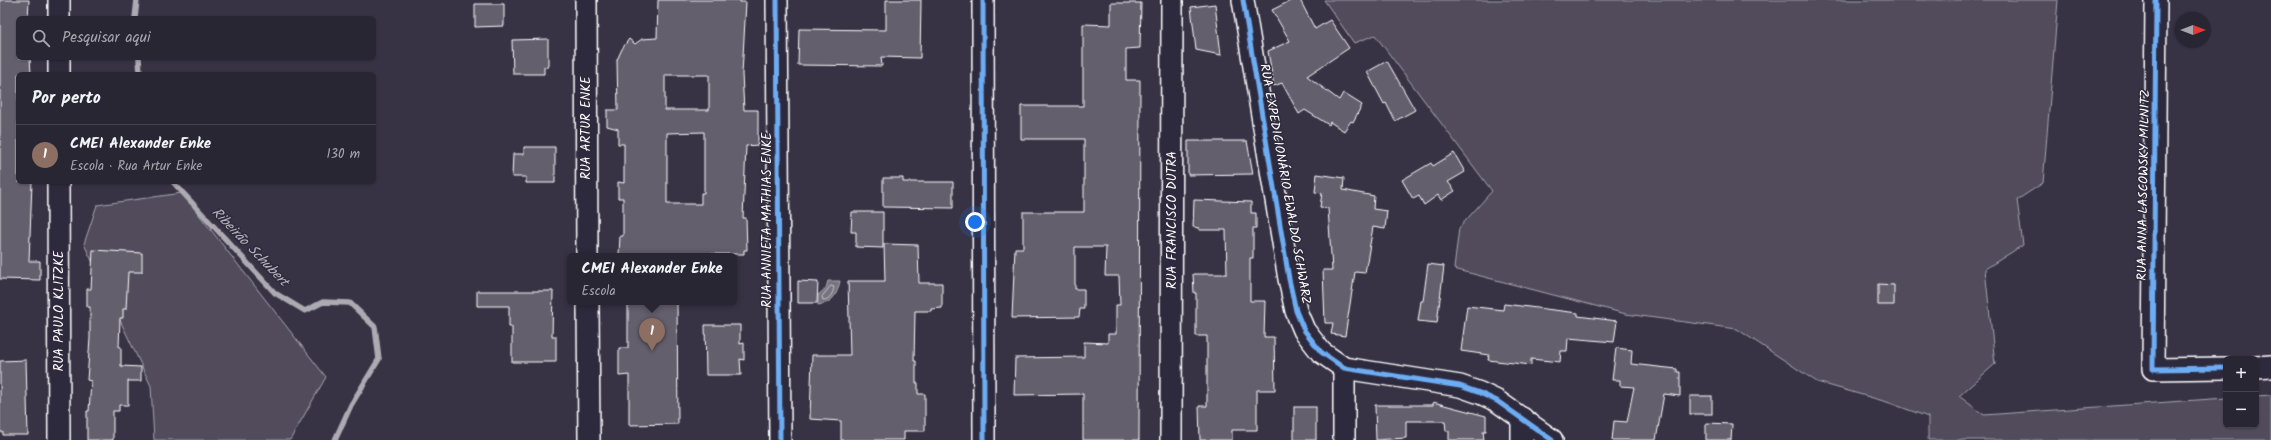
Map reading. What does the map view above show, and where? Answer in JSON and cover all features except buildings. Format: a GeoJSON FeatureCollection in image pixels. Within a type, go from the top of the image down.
{"type":"FeatureCollection","features":[{"type":"Feature","properties":{"kind":"street"},"geometry":{"type":"LineString","coordinates":[[59,0],[59,16]]}},
{"type":"Feature","properties":{"kind":"street","name":"RUA ARTUR ENKE"},"geometry":{"type":"LineString","coordinates":[[586,0],[587,253]]}},
{"type":"Feature","properties":{"kind":"street","name":"RUA ANNIETA MATHIAS ENKE"},"geometry":{"type":"LineString","coordinates":[[777,0],[780,440]]}},
{"type":"Feature","properties":{"kind":"street"},"geometry":{"type":"LineString","coordinates":[[983,0],[984,440]]}},
{"type":"Feature","properties":{"kind":"street","name":"RUA FRANCISCO DUTRA"},"geometry":{"type":"LineString","coordinates":[[1171,440],[1172,0]]}},
{"type":"Feature","properties":{"kind":"street","name":"RUA EXPEDICIONÁRIO EWALDO SCHWARZ"},"geometry":{"type":"LineString","coordinates":[[1243,0],[1296,311],[1304,330],[1321,352],[1344,368],[1460,386],[1498,401],[1552,440]]}},
{"type":"Feature","properties":{"kind":"street","name":"RUA ANNA LASCOWSKY MILNITZ"},"geometry":{"type":"LineString","coordinates":[[2156,0],[2153,369],[2223,368]]}},
{"type":"Feature","properties":{"kind":"street"},"geometry":{"type":"LineString","coordinates":[[59,60],[59,72]]}},
{"type":"Feature","properties":{"kind":"street","name":"RUA PAULO KLITZKE"},"geometry":{"type":"LineString","coordinates":[[58,184],[59,440]]}},
{"type":"Feature","properties":{"kind":"street"},"geometry":{"type":"LineString","coordinates":[[588,305],[589,440]]}},
{"type":"Feature","properties":{"kind":"street"},"geometry":{"type":"LineString","coordinates":[[2259,367],[2271,366]]}},
{"type":"Feature","properties":{"kind":"street"},"geometry":{"type":"LineString","coordinates":[[1344,368],[1344,440]]}},
{"type":"Feature","properties":{"kind":"street"},"geometry":{"type":"LineString","coordinates":[[1522,418],[1522,440]]}},
{"type":"Feature","properties":{"kind":"shaded area"},"geometry":{"type":"Polygon","coordinates":[[[1324,0],[2058,0],[2043,183],[2017,200],[2023,245],[1985,269],[1995,364],[1959,396],[1984,415],[2223,398],[2223,428],[2259,428],[2259,396],[2271,395],[2271,440],[1928,440],[1928,417],[1887,402],[1817,382],[1737,329],[1626,314],[1454,269],[1459,228],[1492,191],[1375,35],[1354,43],[1324,0]]]}},
{"type":"Feature","properties":{"kind":"shaded area"},"geometry":{"type":"Polygon","coordinates":[[[182,193],[326,377],[290,440],[154,440],[151,386],[84,244],[97,205],[182,193]]]}},
{"type":"Feature","properties":{"kind":"water"},"geometry":{"type":"Polygon","coordinates":[[[828,281],[840,281],[836,294],[831,300],[818,305],[818,295],[826,288],[828,281]]]}},
{"type":"Feature","properties":{"kind":"waterway","name":"Ribeirão Schubert"},"geometry":{"type":"LineString","coordinates":[[135,16],[137,0]]}},
{"type":"Feature","properties":{"kind":"waterway","name":"Ribeirão Schubert"},"geometry":{"type":"LineString","coordinates":[[139,60],[140,72]]}},
{"type":"Feature","properties":{"kind":"waterway","name":"Ribeirão Schubert"},"geometry":{"type":"LineString","coordinates":[[175,184],[275,293],[305,311],[323,302],[350,303],[375,327],[379,359],[351,405],[335,440]]}},
{"type":"Feature","properties":{"kind":"cycle path"},"geometry":{"type":"LineString","coordinates":[[777,0],[780,440]]}},
{"type":"Feature","properties":{"kind":"cycle path"},"geometry":{"type":"LineString","coordinates":[[983,0],[984,440]]}},
{"type":"Feature","properties":{"kind":"cycle path"},"geometry":{"type":"LineString","coordinates":[[1243,0],[1289,279],[1296,311],[1304,330],[1321,352],[1344,368],[1460,386],[1497,401],[1552,440]]}},
{"type":"Feature","properties":{"kind":"cycle path"},"geometry":{"type":"LineString","coordinates":[[2156,0],[2153,369],[2223,368]]}},
{"type":"Feature","properties":{"kind":"place","name":"CMEI Alexander Enke"},"geometry":{"type":"Point","coordinates":[652,351]}}]}
